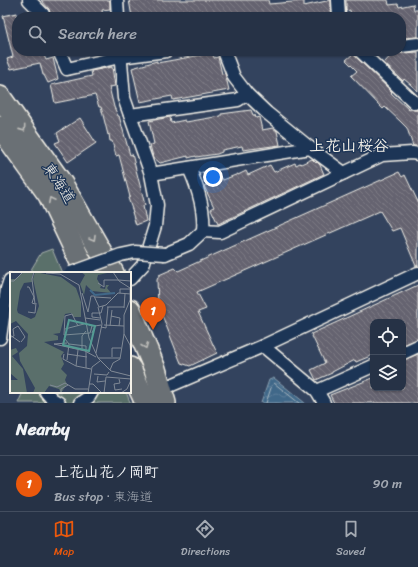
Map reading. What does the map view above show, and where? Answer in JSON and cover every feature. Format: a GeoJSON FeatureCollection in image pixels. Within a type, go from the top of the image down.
{"type":"FeatureCollection","features":[{"type":"Feature","properties":{"kind":"highway","name":"東海道"},"geometry":{"type":"LineString","coordinates":[[0,97],[62,184],[112,272]]}},
{"type":"Feature","properties":{"kind":"highway","name":"東海道"},"geometry":{"type":"LineString","coordinates":[[0,127],[49,195],[86,272]]}},
{"type":"Feature","properties":{"kind":"highway"},"geometry":{"type":"LineString","coordinates":[[131,312],[155,370],[157,399]]}},
{"type":"Feature","properties":{"kind":"highway"},"geometry":{"type":"LineString","coordinates":[[131,369],[157,399]]}},
{"type":"Feature","properties":{"kind":"street"},"geometry":{"type":"LineString","coordinates":[[29,0],[41,12]]}},
{"type":"Feature","properties":{"kind":"street"},"geometry":{"type":"LineString","coordinates":[[117,0],[118,12]]}},
{"type":"Feature","properties":{"kind":"street"},"geometry":{"type":"LineString","coordinates":[[338,0],[339,12]]}},
{"type":"Feature","properties":{"kind":"street"},"geometry":{"type":"LineString","coordinates":[[406,45],[418,44]]}},
{"type":"Feature","properties":{"kind":"street"},"geometry":{"type":"LineString","coordinates":[[61,56],[67,69],[113,56]]}},
{"type":"Feature","properties":{"kind":"street"},"geometry":{"type":"LineString","coordinates":[[120,56],[124,98],[151,174],[157,205],[155,226],[143,265],[131,277]]}},
{"type":"Feature","properties":{"kind":"street"},"geometry":{"type":"LineString","coordinates":[[226,56],[234,77],[247,94],[267,113],[344,173]]}},
{"type":"Feature","properties":{"kind":"street"},"geometry":{"type":"LineString","coordinates":[[369,56],[415,103]]}},
{"type":"Feature","properties":{"kind":"street"},"geometry":{"type":"LineString","coordinates":[[130,115],[238,100],[247,94]]}},
{"type":"Feature","properties":{"kind":"street"},"geometry":{"type":"LineString","coordinates":[[151,174],[310,148]]}},
{"type":"Feature","properties":{"kind":"street"},"geometry":{"type":"LineString","coordinates":[[74,272],[120,255],[135,252],[165,254],[189,244],[203,232],[220,232],[382,155],[418,154]]}},
{"type":"Feature","properties":{"kind":"street"},"geometry":{"type":"LineString","coordinates":[[190,168],[197,186],[204,220],[203,232]]}},
{"type":"Feature","properties":{"kind":"street"},"geometry":{"type":"LineString","coordinates":[[157,399],[263,346],[418,273]]}},
{"type":"Feature","properties":{"kind":"street"},"geometry":{"type":"LineString","coordinates":[[0,338],[7,289],[10,280]]}},
{"type":"Feature","properties":{"kind":"street"},"geometry":{"type":"LineString","coordinates":[[263,346],[317,391],[324,403]]}},
{"type":"Feature","properties":{"kind":"street"},"geometry":{"type":"LineString","coordinates":[[406,352],[418,346]]}},
{"type":"Feature","properties":{"kind":"street"},"geometry":{"type":"LineString","coordinates":[[317,391],[370,367]]}},
{"type":"Feature","properties":{"kind":"street"},"geometry":{"type":"LineString","coordinates":[[47,393],[52,399],[59,403]]}},
{"type":"Feature","properties":{"kind":"street"},"geometry":{"type":"LineString","coordinates":[[80,403],[89,397],[91,393]]}},
{"type":"Feature","properties":{"kind":"green space"},"geometry":{"type":"Polygon","coordinates":[[[52,249],[62,272],[30,272],[41,253],[52,249]]]}},
{"type":"Feature","properties":{"kind":"green space"},"geometry":{"type":"Polygon","coordinates":[[[23,393],[126,393],[130,402],[135,403],[18,403],[23,393]]]}},
{"type":"Feature","properties":{"kind":"water"},"geometry":{"type":"Polygon","coordinates":[[[274,378],[305,403],[261,403],[269,380],[274,378]]]}},
{"type":"Feature","properties":{"kind":"building"},"geometry":{"type":"Polygon","coordinates":[[[41,0],[110,0],[110,9],[102,10],[102,12],[50,12],[41,0]]]}},
{"type":"Feature","properties":{"kind":"building"},"geometry":{"type":"Polygon","coordinates":[[[129,0],[268,0],[269,4],[304,1],[304,6],[331,0],[331,12],[131,12],[129,0]]]}},
{"type":"Feature","properties":{"kind":"building"},"geometry":{"type":"Polygon","coordinates":[[[346,0],[388,0],[389,5],[398,4],[399,7],[413,4],[414,10],[418,10],[418,37],[406,38],[406,12],[346,11],[346,0]]]}},
{"type":"Feature","properties":{"kind":"building"},"geometry":{"type":"Polygon","coordinates":[[[12,14],[12,53],[3,16],[12,14]]]}},
{"type":"Feature","properties":{"kind":"building"},"geometry":{"type":"Polygon","coordinates":[[[418,52],[418,91],[404,79],[403,81],[384,63],[390,56],[406,56],[406,53],[418,52]]]}},
{"type":"Feature","properties":{"kind":"building"},"geometry":{"type":"Polygon","coordinates":[[[44,56],[46,60],[53,58],[58,79],[48,83],[43,75],[40,63],[11,69],[7,59],[13,57],[44,56]]]}},
{"type":"Feature","properties":{"kind":"building"},"geometry":{"type":"Polygon","coordinates":[[[196,56],[218,57],[222,74],[225,73],[229,90],[173,100],[172,96],[140,102],[132,68],[157,61],[157,63],[196,56]]]}},
{"type":"Feature","properties":{"kind":"building"},"geometry":{"type":"Polygon","coordinates":[[[351,56],[355,56],[409,110],[418,110],[418,146],[413,146],[407,128],[385,107],[383,109],[351,76],[357,71],[346,60],[351,56]]]}},
{"type":"Feature","properties":{"kind":"building"},"geometry":{"type":"Polygon","coordinates":[[[112,67],[115,86],[109,87],[130,155],[132,154],[145,205],[143,206],[146,221],[136,225],[128,198],[130,197],[119,155],[116,156],[112,141],[110,141],[101,107],[99,107],[95,95],[55,103],[51,85],[92,76],[91,71],[112,67]]]}},
{"type":"Feature","properties":{"kind":"building"},"geometry":{"type":"Polygon","coordinates":[[[251,110],[256,118],[259,117],[262,130],[273,128],[277,131],[280,145],[243,150],[242,146],[222,150],[222,152],[217,154],[188,158],[188,156],[160,163],[153,157],[150,145],[154,144],[149,121],[170,117],[171,123],[185,120],[186,122],[221,116],[221,114],[251,110]]]}},
{"type":"Feature","properties":{"kind":"building"},"geometry":{"type":"Polygon","coordinates":[[[80,118],[96,143],[68,162],[55,143],[60,141],[57,133],[80,118]]]}},
{"type":"Feature","properties":{"kind":"building"},"geometry":{"type":"Polygon","coordinates":[[[312,159],[320,165],[324,174],[218,224],[211,209],[214,207],[204,186],[222,178],[223,180],[246,171],[248,175],[270,165],[274,172],[295,163],[296,165],[301,164],[312,159]]]}},
{"type":"Feature","properties":{"kind":"building"},"geometry":{"type":"Polygon","coordinates":[[[399,172],[402,177],[405,175],[418,202],[418,266],[416,266],[400,228],[392,231],[380,211],[197,292],[206,309],[198,312],[217,353],[190,366],[181,363],[158,305],[157,280],[159,275],[175,268],[178,271],[399,172]]]}},
{"type":"Feature","properties":{"kind":"building"},"geometry":{"type":"Polygon","coordinates":[[[418,285],[418,339],[406,344],[406,319],[370,319],[370,356],[356,362],[355,360],[316,380],[311,370],[325,363],[311,334],[418,285]]]}},
{"type":"Feature","properties":{"kind":"building"},"geometry":{"type":"Polygon","coordinates":[[[418,354],[418,403],[334,403],[330,395],[370,379],[370,391],[406,391],[406,359],[418,354]]]}},
{"type":"Feature","properties":{"kind":"place","name":"上花山花ノ岡町"},"geometry":{"type":"Point","coordinates":[153,330]}},
{"type":"Feature","properties":{"kind":"district","name":"上花山桜谷"},"geometry":{"type":"Point","coordinates":[349,145]}}]}
